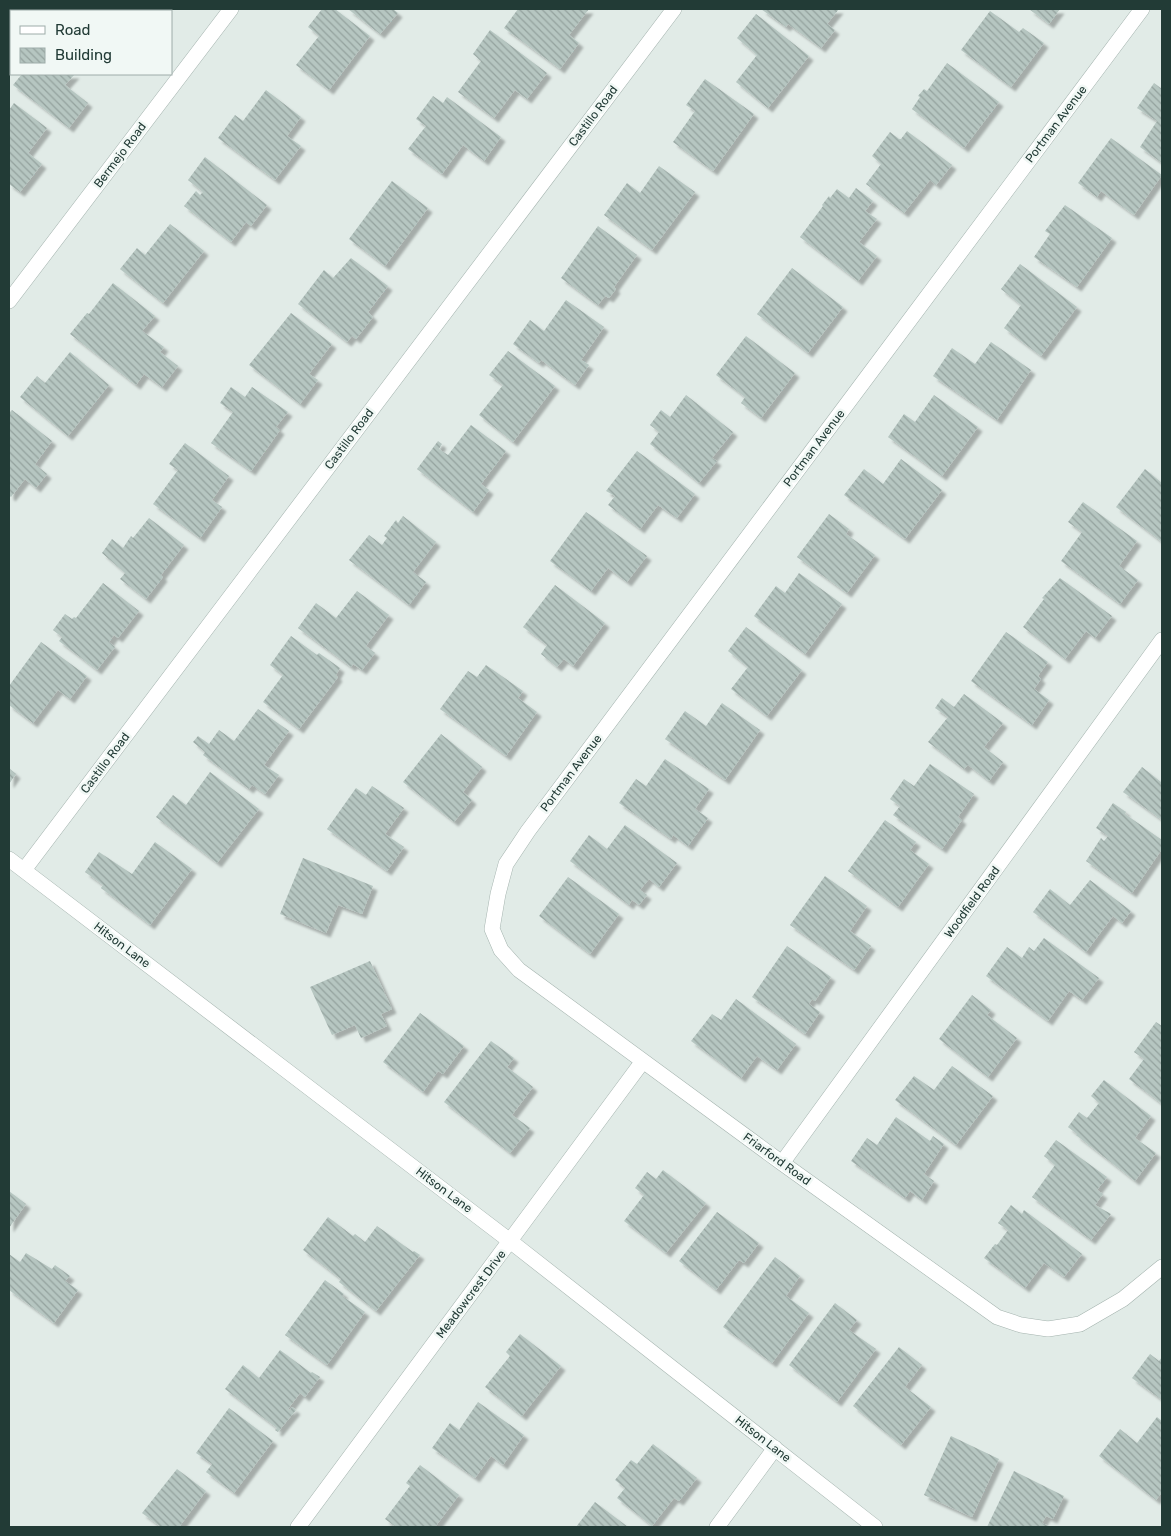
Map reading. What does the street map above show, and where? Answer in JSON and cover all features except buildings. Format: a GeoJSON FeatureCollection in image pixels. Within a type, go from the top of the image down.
{"type":"FeatureCollection","features":[{"type":"Feature","properties":{"kind":"street","name":"Bermejo Road"},"geometry":{"type":"LineString","coordinates":[[9,301],[231,9]]}},
{"type":"Feature","properties":{"kind":"street","name":"Castillo Road"},"geometry":{"type":"LineString","coordinates":[[24,870],[674,9]]}},
{"type":"Feature","properties":{"kind":"street","name":"Portman Avenue"},"geometry":{"type":"LineString","coordinates":[[498,894],[506,864],[528,831],[1142,9]]}},
{"type":"Feature","properties":{"kind":"street","name":"Woodfield Road"},"geometry":{"type":"LineString","coordinates":[[782,1163],[1162,640]]}},
{"type":"Feature","properties":{"kind":"street","name":"Hitson Lane"},"geometry":{"type":"LineString","coordinates":[[9,859],[510,1241],[875,1527]]}},
{"type":"Feature","properties":{"kind":"street","name":"Friarford Road"},"geometry":{"type":"LineString","coordinates":[[498,894],[492,929],[501,950],[519,970],[782,1163],[997,1317],[1021,1326],[1048,1329],[1080,1324],[1123,1299],[1162,1267]]}},
{"type":"Feature","properties":{"kind":"street","name":"Meadowcrest Drive"},"geometry":{"type":"LineString","coordinates":[[298,1527],[643,1061]]}},
{"type":"Feature","properties":{"kind":"street"},"geometry":{"type":"LineString","coordinates":[[717,1527],[775,1448]]}}]}
